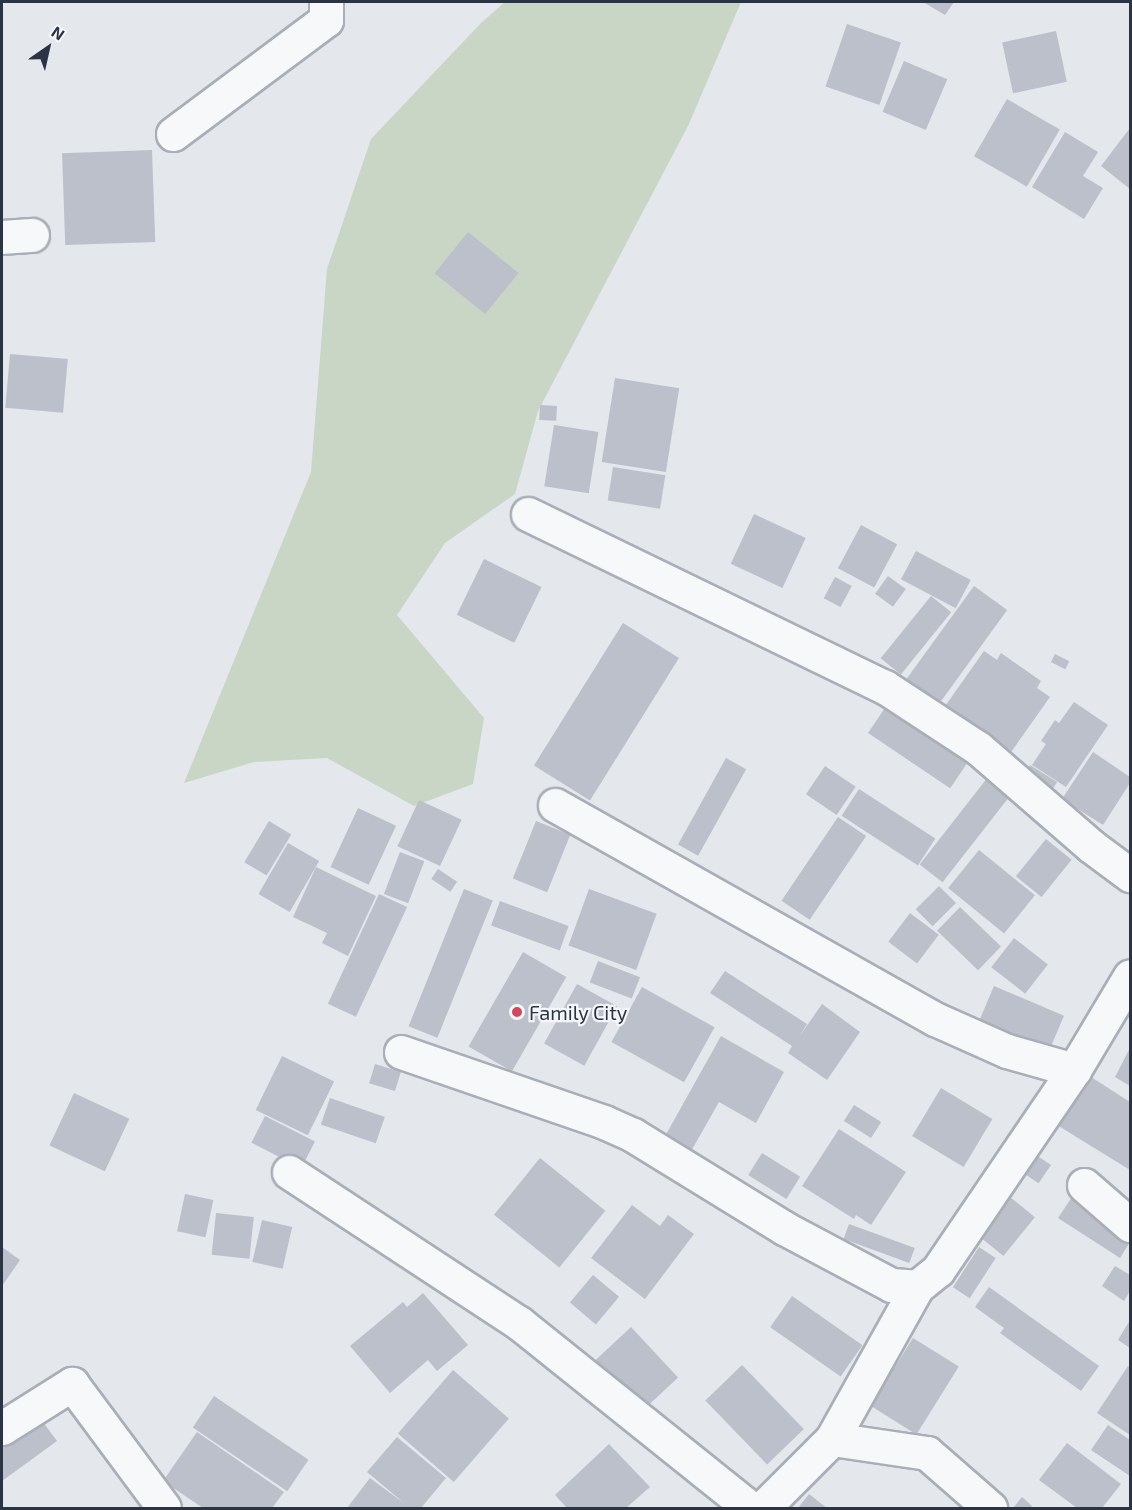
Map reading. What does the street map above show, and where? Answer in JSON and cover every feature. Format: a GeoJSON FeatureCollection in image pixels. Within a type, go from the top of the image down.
{"type":"FeatureCollection","features":[{"type":"Feature","properties":{"kind":"street"},"geometry":{"type":"LineString","coordinates":[[173,134],[326,20],[326,2]]}},
{"type":"Feature","properties":{"kind":"street"},"geometry":{"type":"LineString","coordinates":[[528,514],[885,687],[978,748],[1091,846],[1131,875]]}},
{"type":"Feature","properties":{"kind":"street"},"geometry":{"type":"LineString","coordinates":[[555,805],[935,1019],[1007,1051],[1074,1070]]}},
{"type":"Feature","properties":{"kind":"street"},"geometry":{"type":"LineString","coordinates":[[763,1509],[832,1439],[917,1287],[938,1270],[1074,1070],[1131,975]]}},
{"type":"Feature","properties":{"kind":"street"},"geometry":{"type":"LineString","coordinates":[[401,1052],[604,1122],[633,1135],[784,1228],[891,1285],[917,1287]]}},
{"type":"Feature","properties":{"kind":"street"},"geometry":{"type":"LineString","coordinates":[[289,1172],[519,1323],[750,1509]]}},
{"type":"Feature","properties":{"kind":"street"},"geometry":{"type":"LineString","coordinates":[[1084,1185],[1131,1225]]}},
{"type":"Feature","properties":{"kind":"street"},"geometry":{"type":"LineString","coordinates":[[2,1428],[72,1384],[164,1509]]}},
{"type":"Feature","properties":{"kind":"street"},"geometry":{"type":"LineString","coordinates":[[832,1439],[927,1453],[990,1509]]}},
{"type":"Feature","properties":{"kind":"green space"},"geometry":{"type":"Polygon","coordinates":[[[505,2],[741,2],[688,126],[538,411],[515,494],[445,543],[397,615],[484,718],[473,784],[414,806],[327,758],[254,762],[184,783],[311,472],[327,269],[371,139],[481,23],[505,2]]]}},
{"type":"Feature","properties":{"kind":"building"},"geometry":{"type":"Polygon","coordinates":[[[923,2],[954,2],[945,15],[923,2]]]}},
{"type":"Feature","properties":{"kind":"building"},"geometry":{"type":"Polygon","coordinates":[[[847,24],[901,43],[879,105],[826,86],[847,24]]]}},
{"type":"Feature","properties":{"kind":"building"},"geometry":{"type":"Polygon","coordinates":[[[1056,31],[1067,82],[1013,93],[1002,42],[1056,31]]]}},
{"type":"Feature","properties":{"kind":"building"},"geometry":{"type":"Polygon","coordinates":[[[904,61],[947,79],[926,130],[883,112],[904,61]]]}},
{"type":"Feature","properties":{"kind":"building"},"geometry":{"type":"Polygon","coordinates":[[[1007,99],[1060,129],[1027,187],[974,156],[1007,99]]]}},
{"type":"Feature","properties":{"kind":"building"},"geometry":{"type":"Polygon","coordinates":[[[1130,128],[1130,189],[1101,166],[1130,128]]]}},
{"type":"Feature","properties":{"kind":"building"},"geometry":{"type":"Polygon","coordinates":[[[1065,132],[1098,152],[1083,176],[1103,188],[1084,219],[1032,187],[1065,132]]]}},
{"type":"Feature","properties":{"kind":"building"},"geometry":{"type":"Polygon","coordinates":[[[152,150],[155,242],[65,245],[62,153],[152,150]]]}},
{"type":"Feature","properties":{"kind":"building"},"geometry":{"type":"Polygon","coordinates":[[[468,232],[519,273],[485,314],[435,273],[468,232]]]}},
{"type":"Feature","properties":{"kind":"building"},"geometry":{"type":"Polygon","coordinates":[[[10,354],[68,359],[63,413],[5,408],[10,354]]]}},
{"type":"Feature","properties":{"kind":"building"},"geometry":{"type":"Polygon","coordinates":[[[615,378],[679,388],[666,472],[602,462],[615,378]]]}},
{"type":"Feature","properties":{"kind":"building"},"geometry":{"type":"Polygon","coordinates":[[[540,405],[557,406],[556,421],[539,420],[540,405]]]}},
{"type":"Feature","properties":{"kind":"building"},"geometry":{"type":"Polygon","coordinates":[[[554,425],[598,432],[589,493],[544,486],[554,425]]]}},
{"type":"Feature","properties":{"kind":"building"},"geometry":{"type":"Polygon","coordinates":[[[613,467],[665,475],[660,509],[608,501],[613,467]]]}},
{"type":"Feature","properties":{"kind":"building"},"geometry":{"type":"Polygon","coordinates":[[[754,514],[806,538],[782,588],[731,564],[754,514]]]}},
{"type":"Feature","properties":{"kind":"building"},"geometry":{"type":"Polygon","coordinates":[[[861,525],[897,544],[874,588],[838,568],[861,525]]]}},
{"type":"Feature","properties":{"kind":"building"},"geometry":{"type":"Polygon","coordinates":[[[916,551],[971,580],[956,608],[901,579],[916,551]]]}},
{"type":"Feature","properties":{"kind":"building"},"geometry":{"type":"Polygon","coordinates":[[[484,559],[542,587],[514,643],[457,615],[484,559]]]}},
{"type":"Feature","properties":{"kind":"building"},"geometry":{"type":"Polygon","coordinates":[[[888,576],[906,589],[893,607],[875,594],[888,576]]]}},
{"type":"Feature","properties":{"kind":"building"},"geometry":{"type":"Polygon","coordinates":[[[835,577],[852,586],[841,607],[824,598],[835,577]]]}},
{"type":"Feature","properties":{"kind":"building"},"geometry":{"type":"Polygon","coordinates":[[[974,586],[1007,610],[934,711],[901,687],[974,586]]]}},
{"type":"Feature","properties":{"kind":"building"},"geometry":{"type":"Polygon","coordinates":[[[931,596],[951,612],[901,675],[881,658],[931,596]]]}},
{"type":"Feature","properties":{"kind":"building"},"geometry":{"type":"Polygon","coordinates":[[[623,623],[679,658],[590,800],[534,765],[623,623]]]}},
{"type":"Feature","properties":{"kind":"building"},"geometry":{"type":"Polygon","coordinates":[[[984,651],[997,660],[1001,653],[1041,681],[1037,688],[1050,697],[1009,755],[943,709],[984,651]]]}},
{"type":"Feature","properties":{"kind":"building"},"geometry":{"type":"Polygon","coordinates":[[[1055,654],[1069,661],[1065,669],[1051,662],[1055,654]]]}},
{"type":"Feature","properties":{"kind":"building"},"geometry":{"type":"Polygon","coordinates":[[[891,699],[973,754],[950,788],[868,733],[891,699]]]}},
{"type":"Feature","properties":{"kind":"building"},"geometry":{"type":"Polygon","coordinates":[[[1074,702],[1108,725],[1066,787],[1032,765],[1046,744],[1041,741],[1055,720],[1059,723],[1074,702]]]}},
{"type":"Feature","properties":{"kind":"building"},"geometry":{"type":"Polygon","coordinates":[[[1093,752],[1130,777],[1130,783],[1103,825],[1062,799],[1093,752]]]}},
{"type":"Feature","properties":{"kind":"building"},"geometry":{"type":"Polygon","coordinates":[[[726,758],[746,769],[698,856],[678,845],[726,758]]]}},
{"type":"Feature","properties":{"kind":"building"},"geometry":{"type":"Polygon","coordinates":[[[1030,765],[1057,782],[1049,796],[1022,779],[1030,765]]]}},
{"type":"Feature","properties":{"kind":"building"},"geometry":{"type":"Polygon","coordinates":[[[825,766],[856,787],[837,815],[806,794],[825,766]]]}},
{"type":"Feature","properties":{"kind":"building"},"geometry":{"type":"Polygon","coordinates":[[[988,777],[1011,795],[943,882],[920,864],[988,777]]]}},
{"type":"Feature","properties":{"kind":"building"},"geometry":{"type":"Polygon","coordinates":[[[859,789],[935,839],[918,865],[842,816],[859,789]]]}},
{"type":"Feature","properties":{"kind":"building"},"geometry":{"type":"Polygon","coordinates":[[[419,800],[462,820],[440,866],[397,846],[419,800]]]}},
{"type":"Feature","properties":{"kind":"building"},"geometry":{"type":"Polygon","coordinates":[[[358,808],[396,826],[369,885],[331,867],[358,808]]]}},
{"type":"Feature","properties":{"kind":"building"},"geometry":{"type":"Polygon","coordinates":[[[838,817],[866,836],[810,920],[782,901],[838,817]]]}},
{"type":"Feature","properties":{"kind":"building"},"geometry":{"type":"Polygon","coordinates":[[[269,821],[291,834],[267,876],[244,862],[269,821]]]}},
{"type":"Feature","properties":{"kind":"building"},"geometry":{"type":"Polygon","coordinates":[[[536,821],[570,835],[547,892],[513,878],[536,821]]]}},
{"type":"Feature","properties":{"kind":"building"},"geometry":{"type":"Polygon","coordinates":[[[1046,839],[1072,860],[1041,897],[1016,876],[1046,839]]]}},
{"type":"Feature","properties":{"kind":"building"},"geometry":{"type":"Polygon","coordinates":[[[288,843],[319,861],[290,912],[258,894],[288,843]]]}},
{"type":"Feature","properties":{"kind":"building"},"geometry":{"type":"Polygon","coordinates":[[[979,850],[1035,895],[1004,933],[948,888],[979,850]]]}},
{"type":"Feature","properties":{"kind":"building"},"geometry":{"type":"Polygon","coordinates":[[[400,852],[424,861],[408,903],[384,894],[400,852]]]}},
{"type":"Feature","properties":{"kind":"building"},"geometry":{"type":"Polygon","coordinates":[[[316,867],[376,896],[348,956],[322,943],[327,933],[293,917],[316,867]]]}},
{"type":"Feature","properties":{"kind":"building"},"geometry":{"type":"Polygon","coordinates":[[[438,869],[457,882],[450,892],[431,879],[438,869]]]}},
{"type":"Feature","properties":{"kind":"building"},"geometry":{"type":"Polygon","coordinates":[[[939,886],[956,903],[933,926],[916,909],[939,886]]]}},
{"type":"Feature","properties":{"kind":"building"},"geometry":{"type":"Polygon","coordinates":[[[464,889],[493,901],[437,1038],[409,1026],[464,889]]]}},
{"type":"Feature","properties":{"kind":"building"},"geometry":{"type":"Polygon","coordinates":[[[589,889],[657,914],[636,970],[568,945],[589,889]]]}},
{"type":"Feature","properties":{"kind":"building"},"geometry":{"type":"Polygon","coordinates":[[[379,894],[407,907],[356,1017],[328,1004],[379,894]]]}},
{"type":"Feature","properties":{"kind":"building"},"geometry":{"type":"Polygon","coordinates":[[[500,901],[569,926],[560,950],[491,925],[500,901]]]}},
{"type":"Feature","properties":{"kind":"building"},"geometry":{"type":"Polygon","coordinates":[[[960,907],[1001,947],[978,970],[937,931],[960,907]]]}},
{"type":"Feature","properties":{"kind":"building"},"geometry":{"type":"Polygon","coordinates":[[[910,913],[939,935],[917,963],[888,942],[910,913]]]}},
{"type":"Feature","properties":{"kind":"building"},"geometry":{"type":"Polygon","coordinates":[[[1014,938],[1048,964],[1025,994],[991,967],[1014,938]]]}},
{"type":"Feature","properties":{"kind":"building","name":"Family City"},"geometry":{"type":"Polygon","coordinates":[[[523,952],[566,977],[512,1071],[469,1046],[523,952]]]}},
{"type":"Feature","properties":{"kind":"building"},"geometry":{"type":"Polygon","coordinates":[[[598,961],[640,977],[632,999],[590,982],[598,961]]]}},
{"type":"Feature","properties":{"kind":"building"},"geometry":{"type":"Polygon","coordinates":[[[725,971],[807,1024],[799,1037],[822,1004],[860,1032],[827,1080],[788,1053],[792,1046],[710,993],[725,971]]]}},
{"type":"Feature","properties":{"kind":"building"},"geometry":{"type":"Polygon","coordinates":[[[577,984],[617,1006],[584,1066],[544,1043],[577,984]]]}},
{"type":"Feature","properties":{"kind":"building"},"geometry":{"type":"Polygon","coordinates":[[[994,986],[1064,1016],[1045,1060],[975,1030],[994,986]]]}},
{"type":"Feature","properties":{"kind":"building"},"geometry":{"type":"Polygon","coordinates":[[[642,987],[715,1027],[684,1082],[611,1042],[642,987]]]}},
{"type":"Feature","properties":{"kind":"building"},"geometry":{"type":"Polygon","coordinates":[[[721,1036],[784,1072],[756,1123],[719,1102],[690,1153],[664,1138],[721,1036]]]}},
{"type":"Feature","properties":{"kind":"building"},"geometry":{"type":"Polygon","coordinates":[[[1130,1048],[1130,1086],[1115,1077],[1130,1048]]]}},
{"type":"Feature","properties":{"kind":"building"},"geometry":{"type":"Polygon","coordinates":[[[282,1056],[334,1081],[308,1135],[256,1110],[282,1056]]]}},
{"type":"Feature","properties":{"kind":"building"},"geometry":{"type":"Polygon","coordinates":[[[375,1064],[401,1072],[395,1091],[369,1083],[375,1064]]]}},
{"type":"Feature","properties":{"kind":"building"},"geometry":{"type":"Polygon","coordinates":[[[1088,1075],[1130,1102],[1130,1170],[1057,1125],[1088,1075]]]}},
{"type":"Feature","properties":{"kind":"building"},"geometry":{"type":"Polygon","coordinates":[[[941,1088],[992,1119],[964,1167],[912,1136],[941,1088]]]}},
{"type":"Feature","properties":{"kind":"building"},"geometry":{"type":"Polygon","coordinates":[[[74,1093],[129,1119],[105,1171],[49,1146],[74,1093]]]}},
{"type":"Feature","properties":{"kind":"building"},"geometry":{"type":"Polygon","coordinates":[[[330,1098],[385,1117],[376,1143],[321,1124],[330,1098]]]}},
{"type":"Feature","properties":{"kind":"building"},"geometry":{"type":"Polygon","coordinates":[[[854,1105],[881,1122],[871,1138],[844,1121],[854,1105]]]}},
{"type":"Feature","properties":{"kind":"building"},"geometry":{"type":"Polygon","coordinates":[[[265,1116],[315,1141],[301,1168],[251,1143],[265,1116]]]}},
{"type":"Feature","properties":{"kind":"building"},"geometry":{"type":"Polygon","coordinates":[[[839,1129],[906,1172],[871,1225],[856,1215],[854,1219],[802,1186],[839,1129]]]}},
{"type":"Feature","properties":{"kind":"building"},"geometry":{"type":"Polygon","coordinates":[[[762,1153],[800,1177],[786,1199],[748,1175],[762,1153]]]}},
{"type":"Feature","properties":{"kind":"building"},"geometry":{"type":"Polygon","coordinates":[[[1036,1155],[1051,1165],[1039,1183],[1024,1173],[1036,1155]]]}},
{"type":"Feature","properties":{"kind":"building"},"geometry":{"type":"Polygon","coordinates":[[[540,1158],[605,1211],[559,1268],[494,1215],[540,1158]]]}},
{"type":"Feature","properties":{"kind":"building"},"geometry":{"type":"Polygon","coordinates":[[[185,1194],[213,1200],[205,1237],[177,1231],[185,1194]]]}},
{"type":"Feature","properties":{"kind":"building"},"geometry":{"type":"Polygon","coordinates":[[[1010,1197],[1035,1217],[1003,1256],[979,1236],[1010,1197]]]}},
{"type":"Feature","properties":{"kind":"building"},"geometry":{"type":"Polygon","coordinates":[[[1072,1197],[1130,1234],[1130,1242],[1120,1258],[1058,1218],[1072,1197]]]}},
{"type":"Feature","properties":{"kind":"building"},"geometry":{"type":"Polygon","coordinates":[[[632,1205],[660,1226],[668,1215],[694,1234],[645,1299],[591,1258],[632,1205]]]}},
{"type":"Feature","properties":{"kind":"building"},"geometry":{"type":"Polygon","coordinates":[[[216,1213],[254,1217],[249,1259],[212,1255],[216,1213]]]}},
{"type":"Feature","properties":{"kind":"building"},"geometry":{"type":"Polygon","coordinates":[[[262,1220],[292,1227],[283,1269],[252,1262],[262,1220]]]}},
{"type":"Feature","properties":{"kind":"building"},"geometry":{"type":"Polygon","coordinates":[[[849,1224],[915,1248],[909,1263],[844,1239],[849,1224]]]}},
{"type":"Feature","properties":{"kind":"building"},"geometry":{"type":"Polygon","coordinates":[[[2,1247],[20,1260],[2,1286],[2,1247]]]}},
{"type":"Feature","properties":{"kind":"building"},"geometry":{"type":"Polygon","coordinates":[[[979,1247],[996,1258],[970,1298],[953,1287],[979,1247]]]}},
{"type":"Feature","properties":{"kind":"building"},"geometry":{"type":"Polygon","coordinates":[[[1115,1266],[1130,1275],[1130,1291],[1124,1301],[1102,1286],[1115,1266]]]}},
{"type":"Feature","properties":{"kind":"building"},"geometry":{"type":"Polygon","coordinates":[[[593,1275],[619,1297],[596,1324],[570,1303],[593,1275]]]}},
{"type":"Feature","properties":{"kind":"building"},"geometry":{"type":"Polygon","coordinates":[[[989,1287],[1099,1366],[1081,1391],[1000,1333],[1004,1328],[975,1307],[989,1287]]]}},
{"type":"Feature","properties":{"kind":"building"},"geometry":{"type":"Polygon","coordinates":[[[423,1293],[468,1345],[437,1371],[428,1360],[390,1393],[350,1346],[403,1302],[407,1307],[423,1293]]]}},
{"type":"Feature","properties":{"kind":"building"},"geometry":{"type":"Polygon","coordinates":[[[792,1296],[862,1345],[841,1376],[770,1327],[792,1296]]]}},
{"type":"Feature","properties":{"kind":"building"},"geometry":{"type":"Polygon","coordinates":[[[1130,1320],[1130,1348],[1118,1340],[1130,1320]]]}},
{"type":"Feature","properties":{"kind":"building"},"geometry":{"type":"Polygon","coordinates":[[[631,1327],[678,1377],[640,1413],[593,1362],[631,1327]]]}},
{"type":"Feature","properties":{"kind":"building"},"geometry":{"type":"Polygon","coordinates":[[[913,1338],[959,1367],[916,1434],[871,1406],[913,1338]]]}},
{"type":"Feature","properties":{"kind":"building"},"geometry":{"type":"Polygon","coordinates":[[[742,1365],[804,1429],[767,1464],[705,1400],[742,1365]]]}},
{"type":"Feature","properties":{"kind":"building"},"geometry":{"type":"Polygon","coordinates":[[[1128,1366],[1130,1368],[1130,1435],[1097,1413],[1128,1366]]]}},
{"type":"Feature","properties":{"kind":"building"},"geometry":{"type":"Polygon","coordinates":[[[453,1370],[509,1419],[454,1482],[398,1433],[453,1370]]]}},
{"type":"Feature","properties":{"kind":"building"},"geometry":{"type":"Polygon","coordinates":[[[214,1396],[309,1460],[287,1491],[193,1428],[214,1396]]]}},
{"type":"Feature","properties":{"kind":"building"},"geometry":{"type":"Polygon","coordinates":[[[40,1418],[57,1441],[2,1481],[2,1445],[40,1418]]]}},
{"type":"Feature","properties":{"kind":"building"},"geometry":{"type":"Polygon","coordinates":[[[1108,1425],[1130,1440],[1130,1476],[1091,1450],[1108,1425]]]}},
{"type":"Feature","properties":{"kind":"building"},"geometry":{"type":"Polygon","coordinates":[[[197,1432],[284,1492],[272,1508],[203,1508],[163,1481],[197,1432]]]}},
{"type":"Feature","properties":{"kind":"building"},"geometry":{"type":"Polygon","coordinates":[[[397,1437],[446,1478],[421,1508],[347,1508],[370,1478],[405,1504],[367,1472],[397,1437]]]}},
{"type":"Feature","properties":{"kind":"building"},"geometry":{"type":"Polygon","coordinates":[[[1067,1443],[1121,1484],[1102,1508],[1077,1508],[1039,1480],[1067,1443]]]}},
{"type":"Feature","properties":{"kind":"building"},"geometry":{"type":"Polygon","coordinates":[[[609,1444],[650,1487],[626,1508],[567,1508],[555,1495],[609,1444]]]}},
{"type":"Feature","properties":{"kind":"building"},"geometry":{"type":"Polygon","coordinates":[[[809,1494],[827,1508],[798,1508],[809,1494]]]}},
{"type":"Feature","properties":{"kind":"building"},"geometry":{"type":"Polygon","coordinates":[[[1022,1497],[1032,1506],[1013,1508],[1022,1497]]]}},
{"type":"Feature","properties":{"kind":"place","name":"Family City"},"geometry":{"type":"Point","coordinates":[517,1012]}}]}
